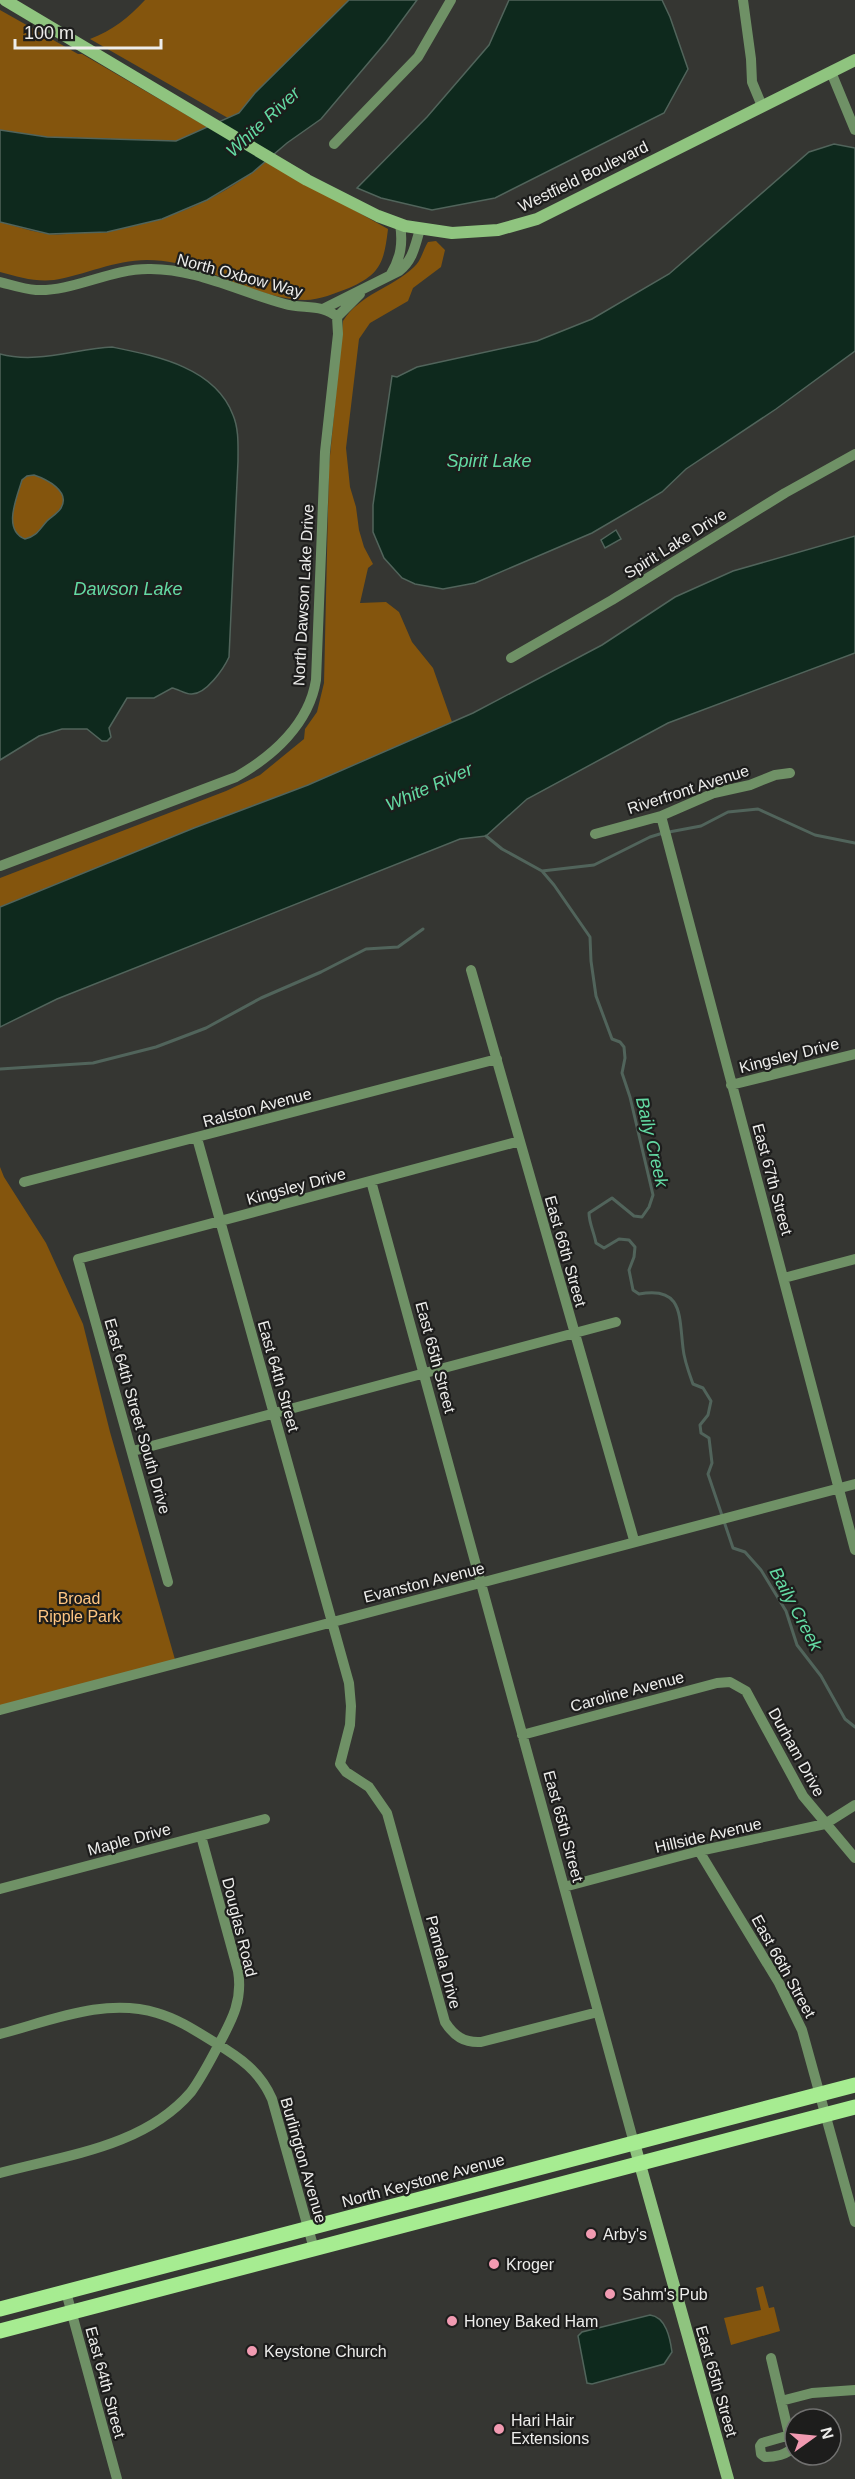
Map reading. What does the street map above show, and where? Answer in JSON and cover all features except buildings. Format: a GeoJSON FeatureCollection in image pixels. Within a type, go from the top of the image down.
{"type":"FeatureCollection","features":[{"type":"Feature","properties":{"kind":"main road","name":"North Keystone Avenue"},"geometry":{"type":"LineString","coordinates":[[0,2331],[639,2164],[823,2104],[855,2085]]}},
{"type":"Feature","properties":{"kind":"main road","name":"North Keystone Avenue"},"geometry":{"type":"LineString","coordinates":[[0,2309],[634,2143],[823,2104],[855,2107]]}},
{"type":"Feature","properties":{"kind":"street","name":"Westfield Boulevard"},"geometry":{"type":"LineString","coordinates":[[5,0],[308,180],[366,211],[420,229],[467,233],[498,230],[526,223],[855,60]]}},
{"type":"Feature","properties":{"kind":"street"},"geometry":{"type":"LineString","coordinates":[[334,144],[418,57],[451,0]]}},
{"type":"Feature","properties":{"kind":"street"},"geometry":{"type":"LineString","coordinates":[[742,0],[752,82],[762,106]]}},
{"type":"Feature","properties":{"kind":"street"},"geometry":{"type":"LineString","coordinates":[[831,72],[855,129]]}},
{"type":"Feature","properties":{"kind":"street"},"geometry":{"type":"LineString","coordinates":[[395,273],[401,252],[400,224]]}},
{"type":"Feature","properties":{"kind":"street"},"geometry":{"type":"LineString","coordinates":[[330,313],[407,264],[414,253],[420,229]]}},
{"type":"Feature","properties":{"kind":"street","name":"North Oxbow Way"},"geometry":{"type":"LineString","coordinates":[[0,282],[27,289],[47,289],[124,272],[157,269],[199,277],[286,305],[330,313]]}},
{"type":"Feature","properties":{"kind":"street"},"geometry":{"type":"LineString","coordinates":[[330,313],[367,288]]}},
{"type":"Feature","properties":{"kind":"street","name":"North Dawson Lake Drive"},"geometry":{"type":"LineString","coordinates":[[0,867],[236,777],[271,754],[298,724],[310,701],[316,680],[324,452],[338,343],[330,313]]}},
{"type":"Feature","properties":{"kind":"street","name":"Spirit Lake Drive"},"geometry":{"type":"LineString","coordinates":[[511,658],[612,600],[784,493],[855,454]]}},
{"type":"Feature","properties":{"kind":"street","name":"Riverfront Avenue"},"geometry":{"type":"LineString","coordinates":[[595,834],[661,816],[710,794],[750,785],[775,775],[790,773]]}},
{"type":"Feature","properties":{"kind":"street","name":"East 67th Street"},"geometry":{"type":"LineString","coordinates":[[661,816],[855,1551]]}},
{"type":"Feature","properties":{"kind":"street","name":"East 66th Street"},"geometry":{"type":"LineString","coordinates":[[471,970],[634,1540]]}},
{"type":"Feature","properties":{"kind":"street","name":"Kingsley Drive"},"geometry":{"type":"LineString","coordinates":[[731,1085],[855,1054]]}},
{"type":"Feature","properties":{"kind":"street","name":"Ralston Avenue"},"geometry":{"type":"LineString","coordinates":[[24,1182],[497,1059]]}},
{"type":"Feature","properties":{"kind":"street","name":"East 64th Street"},"geometry":{"type":"LineString","coordinates":[[197,1138],[332,1622]]}},
{"type":"Feature","properties":{"kind":"street","name":"Kingsley Drive"},"geometry":{"type":"LineString","coordinates":[[78,1259],[520,1142]]}},
{"type":"Feature","properties":{"kind":"street","name":"East 65th Street"},"geometry":{"type":"LineString","coordinates":[[370,1181],[639,2164],[728,2479]]}},
{"type":"Feature","properties":{"kind":"street","name":"East 64th Street South Drive"},"geometry":{"type":"LineString","coordinates":[[78,1259],[168,1582]]}},
{"type":"Feature","properties":{"kind":"street"},"geometry":{"type":"LineString","coordinates":[[784,1278],[855,1259]]}},
{"type":"Feature","properties":{"kind":"street"},"geometry":{"type":"LineString","coordinates":[[133,1451],[616,1322]]}},
{"type":"Feature","properties":{"kind":"street","name":"Evanston Avenue"},"geometry":{"type":"LineString","coordinates":[[0,1710],[481,1584],[634,1540],[855,1484]]}},
{"type":"Feature","properties":{"kind":"street","name":"Pamela Drive"},"geometry":{"type":"LineString","coordinates":[[332,1622],[350,1683],[350,1725],[340,1759],[342,1768],[369,1787],[387,1812],[445,2022],[452,2033],[463,2040],[481,2042],[598,2012]]}},
{"type":"Feature","properties":{"kind":"street","name":"Caroline Avenue"},"geometry":{"type":"LineString","coordinates":[[522,1735],[717,1683],[730,1682],[740,1686]]}},
{"type":"Feature","properties":{"kind":"street","name":"Durham Drive"},"geometry":{"type":"LineString","coordinates":[[740,1686],[751,1699],[803,1796],[855,1858]]}},
{"type":"Feature","properties":{"kind":"street","name":"Hillside Avenue"},"geometry":{"type":"LineString","coordinates":[[564,1887],[699,1851],[825,1824],[855,1805]]}},
{"type":"Feature","properties":{"kind":"street","name":"Maple Drive"},"geometry":{"type":"LineString","coordinates":[[0,1889],[265,1819]]}},
{"type":"Feature","properties":{"kind":"street","name":"Douglas Road"},"geometry":{"type":"LineString","coordinates":[[0,2173],[118,2142],[147,2129],[166,2116],[189,2094],[219,2045],[237,2007],[239,1980],[201,1836]]}},
{"type":"Feature","properties":{"kind":"street","name":"East 66th Street"},"geometry":{"type":"LineString","coordinates":[[699,1851],[792,2008],[809,2049],[854,2218]]}},
{"type":"Feature","properties":{"kind":"street","name":"Burlington Avenue"},"geometry":{"type":"LineString","coordinates":[[0,2034],[94,2009],[126,2007],[149,2010],[170,2018],[219,2045],[253,2069],[269,2092],[314,2249]]}},
{"type":"Feature","properties":{"kind":"street","name":"East 64th Street"},"geometry":{"type":"LineString","coordinates":[[66,2292],[117,2479]]}},
{"type":"Feature","properties":{"kind":"street"},"geometry":{"type":"LineString","coordinates":[[771,2358],[783,2410]]}},
{"type":"Feature","properties":{"kind":"street"},"geometry":{"type":"LineString","coordinates":[[781,2401],[812,2392],[855,2390]]}},
{"type":"Feature","properties":{"kind":"green space"},"geometry":{"type":"Polygon","coordinates":[[[145,0],[349,0],[255,93],[239,113],[228,118],[90,39],[120,23],[145,0]]]}},
{"type":"Feature","properties":{"kind":"green space"},"geometry":{"type":"Polygon","coordinates":[[[0,10],[78,54],[82,54],[207,127],[176,141],[47,137],[0,130],[0,10]]]}},
{"type":"Feature","properties":{"kind":"green space"},"geometry":{"type":"Polygon","coordinates":[[[266,161],[388,229],[385,250],[379,266],[368,278],[322,298],[305,300],[265,293],[188,266],[147,260],[123,262],[54,280],[27,279],[0,272],[0,222],[52,234],[127,227],[177,213],[201,203],[246,177],[266,161]]]}},
{"type":"Feature","properties":{"kind":"green space"},"geometry":{"type":"Polygon","coordinates":[[[436,241],[445,250],[441,267],[413,288],[408,301],[370,323],[359,339],[346,448],[350,487],[359,530],[364,547],[373,564],[368,568],[360,603],[386,602],[399,612],[412,642],[433,668],[452,722],[308,785],[194,828],[0,907],[0,878],[226,791],[260,775],[304,739],[305,729],[317,712],[324,683],[329,466],[343,321],[358,304],[414,267],[428,242],[436,241]]]}},
{"type":"Feature","properties":{"kind":"green space"},"geometry":{"type":"Polygon","coordinates":[[[34,475],[56,487],[63,496],[63,501],[60,509],[37,532],[25,539],[14,529],[12,521],[14,504],[22,480],[34,475]]]}},
{"type":"Feature","properties":{"kind":"green space","name":"Broad Ripple Park"},"geometry":{"type":"Polygon","coordinates":[[[0,1167],[46,1243],[83,1324],[110,1432],[176,1663],[0,1710],[0,1167]]]}},
{"type":"Feature","properties":{"kind":"green space"},"geometry":{"type":"Polygon","coordinates":[[[763,2286],[769,2308],[774,2307],[780,2331],[731,2345],[724,2318],[761,2310],[756,2288],[763,2286]]]}},
{"type":"Feature","properties":{"kind":"water","name":"White River"},"geometry":{"type":"Polygon","coordinates":[[[349,0],[417,0],[386,42],[321,119],[287,143],[252,173],[207,200],[162,219],[107,232],[49,234],[0,222],[0,130],[47,137],[176,141],[239,113],[255,93],[349,0]]]}},
{"type":"Feature","properties":{"kind":"water"},"geometry":{"type":"Polygon","coordinates":[[[509,0],[662,0],[688,69],[664,113],[495,198],[432,210],[381,198],[357,188],[427,117],[489,45],[509,0]]]}},
{"type":"Feature","properties":{"kind":"water","name":"Spirit Lake"},"geometry":{"type":"Polygon","coordinates":[[[834,144],[855,148],[855,351],[776,409],[686,469],[662,492],[592,533],[475,583],[443,589],[415,584],[402,578],[384,558],[373,532],[373,505],[392,376],[397,377],[417,367],[537,341],[592,319],[669,274],[809,152],[834,144]]]}},
{"type":"Feature","properties":{"kind":"water","name":"Dawson Lake"},"geometry":{"type":"Polygon","coordinates":[[[112,347],[182,366],[213,385],[233,415],[237,432],[238,461],[229,657],[214,680],[197,693],[189,694],[172,688],[154,698],[127,698],[109,728],[111,737],[107,741],[102,741],[87,729],[62,729],[39,736],[0,760],[0,354],[14,357],[42,357],[112,347]],[[34,475],[22,480],[13,512],[14,528],[18,535],[25,539],[37,532],[60,510],[63,502],[63,496],[56,487],[34,475]]]}},
{"type":"Feature","properties":{"kind":"water"},"geometry":{"type":"Polygon","coordinates":[[[616,530],[621,539],[605,548],[601,540],[616,530]]]}},
{"type":"Feature","properties":{"kind":"water","name":"White River"},"geometry":{"type":"Polygon","coordinates":[[[855,536],[855,653],[668,723],[527,799],[486,836],[460,839],[57,999],[0,1027],[0,907],[194,828],[308,785],[473,713],[602,645],[675,597],[733,571],[855,536]]]}},
{"type":"Feature","properties":{"kind":"water"},"geometry":{"type":"Polygon","coordinates":[[[650,2315],[660,2320],[668,2335],[672,2352],[664,2364],[592,2384],[587,2383],[578,2336],[582,2332],[650,2315]]]}},
{"type":"Feature","properties":{"kind":"waterway"},"geometry":{"type":"LineString","coordinates":[[669,832],[701,826],[728,812],[758,809],[815,835],[855,843]]}},
{"type":"Feature","properties":{"kind":"waterway"},"geometry":{"type":"LineString","coordinates":[[542,871],[594,865],[650,837],[663,833]]}},
{"type":"Feature","properties":{"kind":"waterway","name":"Baily Creek"},"geometry":{"type":"LineString","coordinates":[[486,836],[502,849],[542,871],[590,937],[596,996],[612,1039],[620,1042],[624,1047],[625,1058],[622,1073],[630,1097],[653,1195],[642,1217],[634,1216],[612,1198],[589,1213],[596,1243],[604,1248],[619,1239],[629,1240],[635,1247],[629,1270],[633,1290],[639,1294],[664,1294],[676,1306],[681,1325],[684,1357],[693,1384],[703,1388],[711,1401],[708,1415],[700,1425],[701,1433],[709,1438],[712,1463],[708,1474],[733,1548],[745,1552],[761,1570],[786,1611],[797,1645],[821,1676],[845,1719],[855,1727]]}},
{"type":"Feature","properties":{"kind":"waterway"},"geometry":{"type":"LineString","coordinates":[[0,1069],[93,1063],[156,1047],[206,1028],[261,998],[321,972],[366,949],[398,947],[423,929]]}},
{"type":"Feature","properties":{"kind":"place","name":"Arby's"},"geometry":{"type":"Point","coordinates":[591,2234]}},
{"type":"Feature","properties":{"kind":"place","name":"Kroger"},"geometry":{"type":"Point","coordinates":[494,2264]}},
{"type":"Feature","properties":{"kind":"place","name":"Sahm's Pub"},"geometry":{"type":"Point","coordinates":[610,2294]}},
{"type":"Feature","properties":{"kind":"place","name":"Honey Baked Ham"},"geometry":{"type":"Point","coordinates":[452,2321]}},
{"type":"Feature","properties":{"kind":"place","name":"Keystone Church"},"geometry":{"type":"Point","coordinates":[252,2351]}},
{"type":"Feature","properties":{"kind":"place","name":"Hari Hair Extensions"},"geometry":{"type":"Point","coordinates":[499,2429]}}]}
